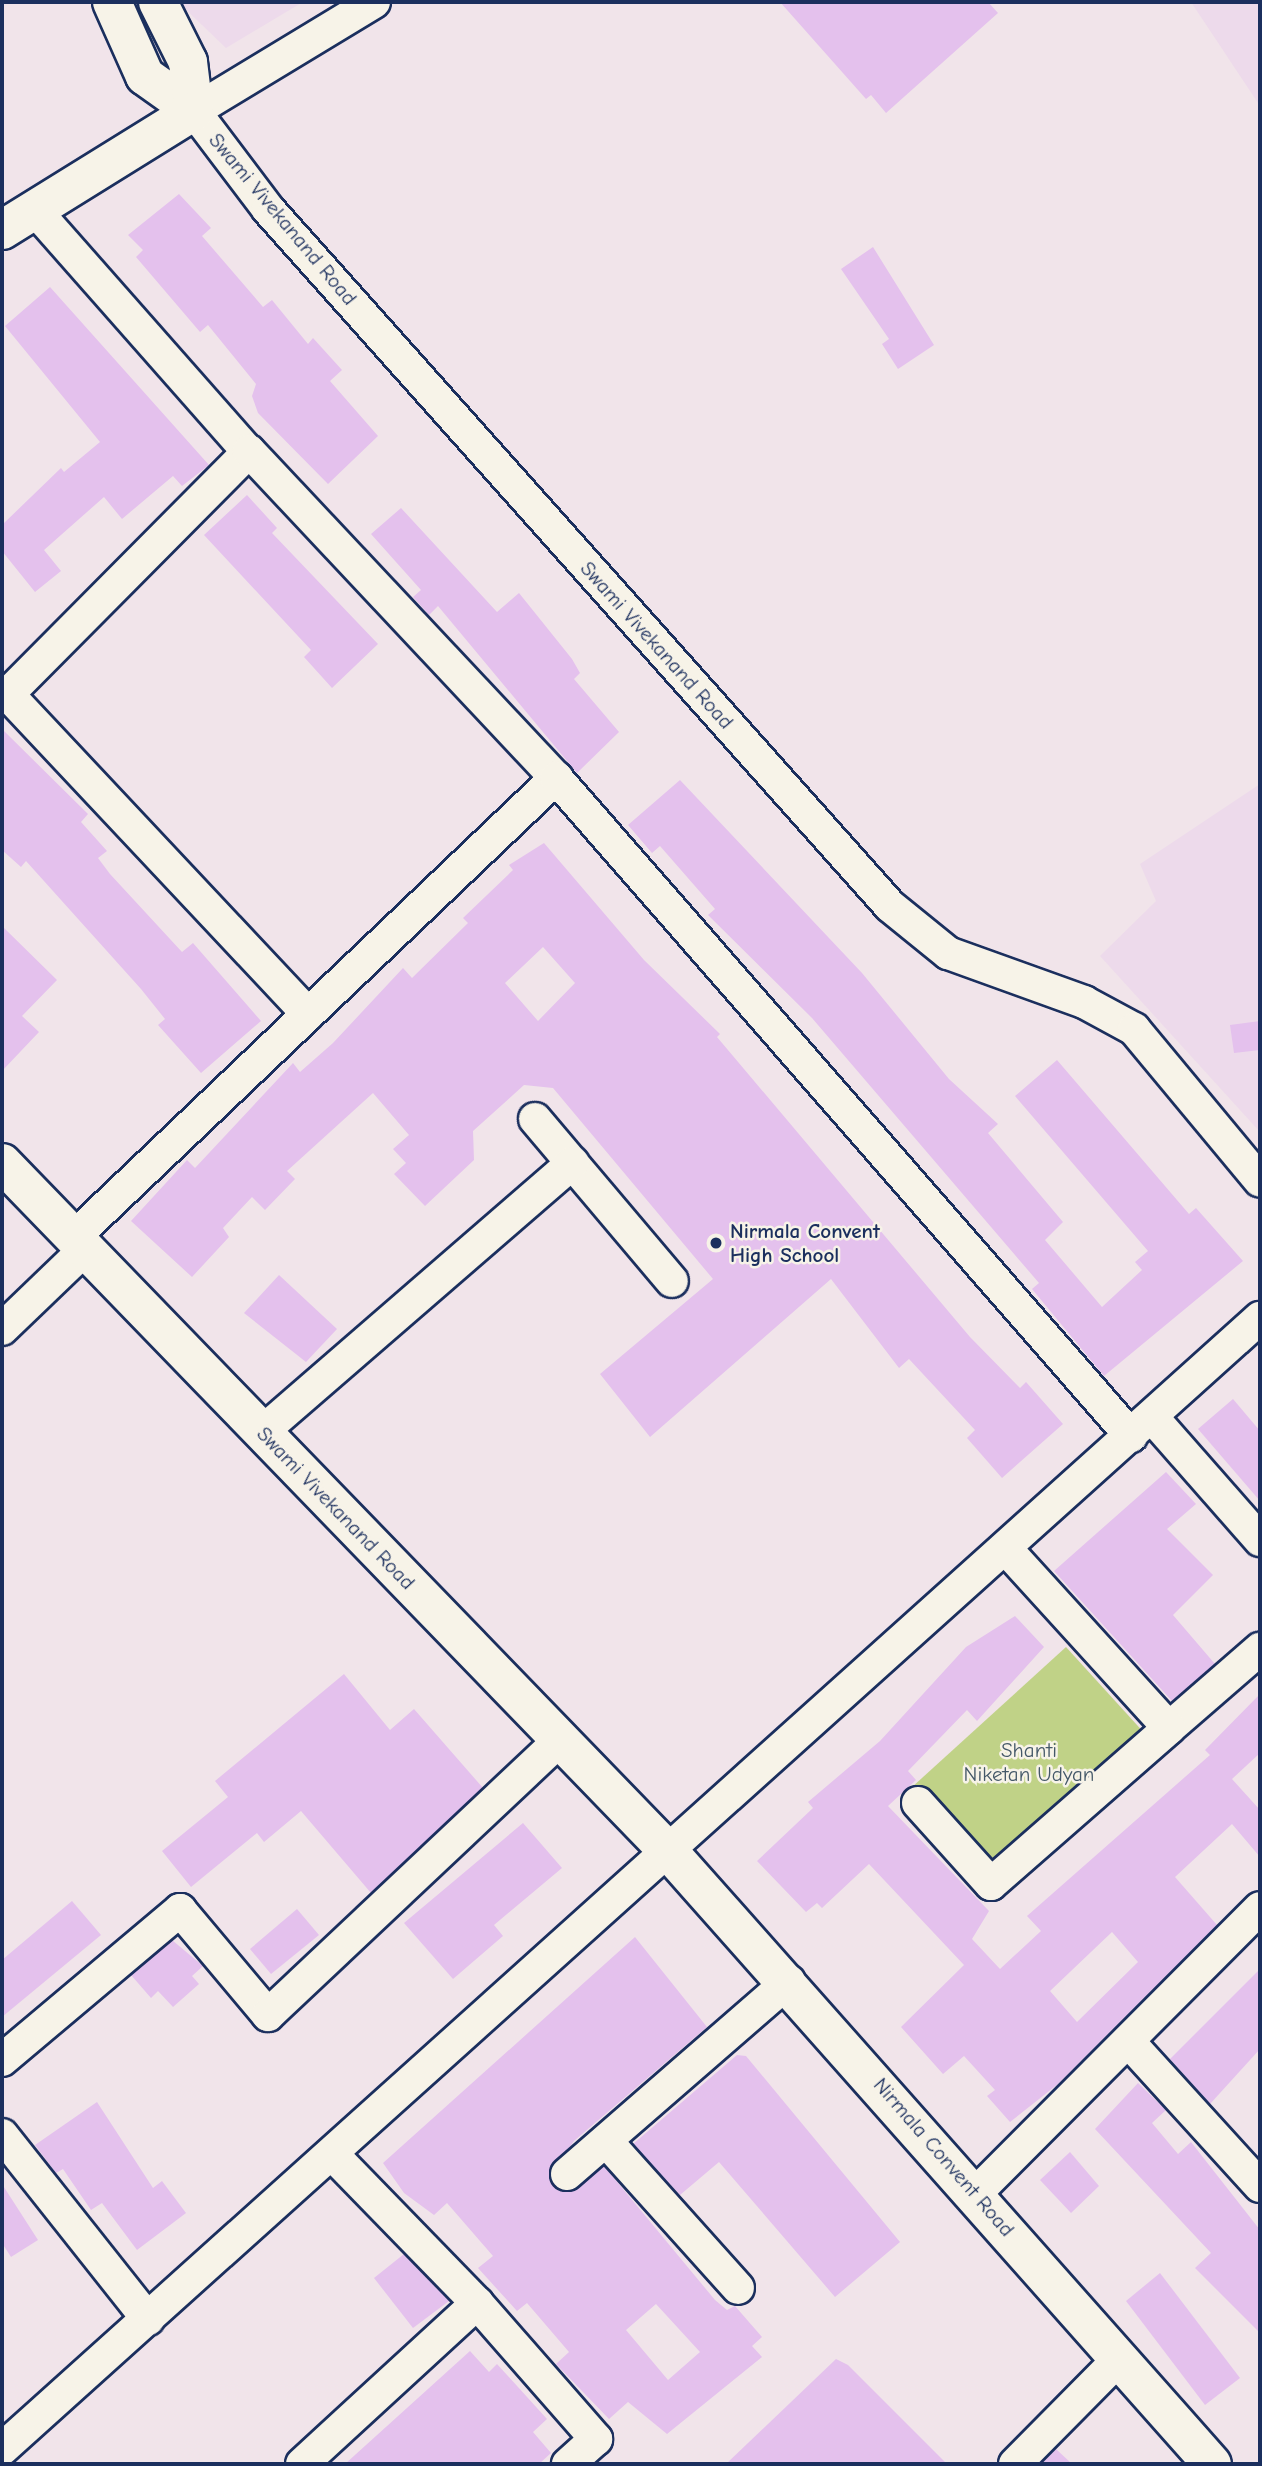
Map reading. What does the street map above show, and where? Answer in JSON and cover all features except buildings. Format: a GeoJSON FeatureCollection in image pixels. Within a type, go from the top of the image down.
{"type":"FeatureCollection","features":[{"type":"Feature","properties":{"kind":"main road"},"geometry":{"type":"LineString","coordinates":[[112,2],[145,76],[194,111]]}},
{"type":"Feature","properties":{"kind":"main road"},"geometry":{"type":"LineString","coordinates":[[158,2],[188,62],[194,111]]}},
{"type":"Feature","properties":{"kind":"main road"},"geometry":{"type":"LineString","coordinates":[[2,230],[194,111]]}},
{"type":"Feature","properties":{"kind":"main road","name":"Swami Vivekanand Road"},"geometry":{"type":"LineString","coordinates":[[2,1163],[671,1853]]}},
{"type":"Feature","properties":{"kind":"main road","name":"Nirmala Convent Road"},"geometry":{"type":"LineString","coordinates":[[671,1853],[789,1981],[1212,2464]]}},
{"type":"Feature","properties":{"kind":"street"},"geometry":{"type":"LineString","coordinates":[[194,111],[374,2]]}},
{"type":"Feature","properties":{"kind":"street","name":"Swami Vivekanand Road"},"geometry":{"type":"LineString","coordinates":[[194,111],[268,209],[890,906],[947,953],[1084,1002],[1134,1029],[1260,1181]]}},
{"type":"Feature","properties":{"kind":"street"},"geometry":{"type":"LineString","coordinates":[[34,209],[248,452],[556,778],[1141,1426],[1260,1541]]}},
{"type":"Feature","properties":{"kind":"street"},"geometry":{"type":"LineString","coordinates":[[248,452],[8,694],[308,1014]]}},
{"type":"Feature","properties":{"kind":"street"},"geometry":{"type":"LineString","coordinates":[[2,1329],[79,1243],[308,1014],[556,778]]}},
{"type":"Feature","properties":{"kind":"street"},"geometry":{"type":"LineString","coordinates":[[535,1119],[672,1281]]}},
{"type":"Feature","properties":{"kind":"street"},"geometry":{"type":"LineString","coordinates":[[262,1432],[573,1163]]}},
{"type":"Feature","properties":{"kind":"street"},"geometry":{"type":"LineString","coordinates":[[2,2449],[671,1853],[1260,1318]]}},
{"type":"Feature","properties":{"kind":"street"},"geometry":{"type":"LineString","coordinates":[[1006,1549],[1169,1728]]}},
{"type":"Feature","properties":{"kind":"street"},"geometry":{"type":"LineString","coordinates":[[918,1803],[991,1884],[1260,1649]]}},
{"type":"Feature","properties":{"kind":"street"},"geometry":{"type":"LineString","coordinates":[[2,2060],[180,1910],[268,2015],[561,1739]]}},
{"type":"Feature","properties":{"kind":"street"},"geometry":{"type":"LineString","coordinates":[[976,2193],[1260,1909]]}},
{"type":"Feature","properties":{"kind":"street"},"geometry":{"type":"LineString","coordinates":[[567,2174],[789,1981]]}},
{"type":"Feature","properties":{"kind":"street"},"geometry":{"type":"LineString","coordinates":[[1128,2041],[1260,2186]]}},
{"type":"Feature","properties":{"kind":"street"},"geometry":{"type":"LineString","coordinates":[[3,2141],[148,2319]]}},
{"type":"Feature","properties":{"kind":"street"},"geometry":{"type":"LineString","coordinates":[[607,2142],[738,2288]]}},
{"type":"Feature","properties":{"kind":"street"},"geometry":{"type":"LineString","coordinates":[[333,2155],[477,2303],[596,2439],[568,2464]]}},
{"type":"Feature","properties":{"kind":"street"},"geometry":{"type":"LineString","coordinates":[[302,2464],[477,2303]]}},
{"type":"Feature","properties":{"kind":"street"},"geometry":{"type":"LineString","coordinates":[[1015,2464],[1120,2358]]}},
{"type":"Feature","properties":{"kind":"shaded area"},"geometry":{"type":"Polygon","coordinates":[[[178,2],[303,2],[226,48],[178,2]]]}},
{"type":"Feature","properties":{"kind":"shaded area"},"geometry":{"type":"Polygon","coordinates":[[[1191,2],[1260,2],[1260,106],[1191,2]]]}},
{"type":"Feature","properties":{"kind":"shaded area"},"geometry":{"type":"Polygon","coordinates":[[[1260,784],[1260,1132],[1100,956],[1156,901],[1140,864],[1260,784]]]}},
{"type":"Feature","properties":{"kind":"green space","name":"Shanti Niketan Udyan"},"geometry":{"type":"Polygon","coordinates":[[[1066,1647],[1147,1736],[993,1877],[911,1788],[1066,1647]]]}},
{"type":"Feature","properties":{"kind":"place","name":"Nirmala Convent High School"},"geometry":{"type":"Point","coordinates":[716,1243]}}]}
